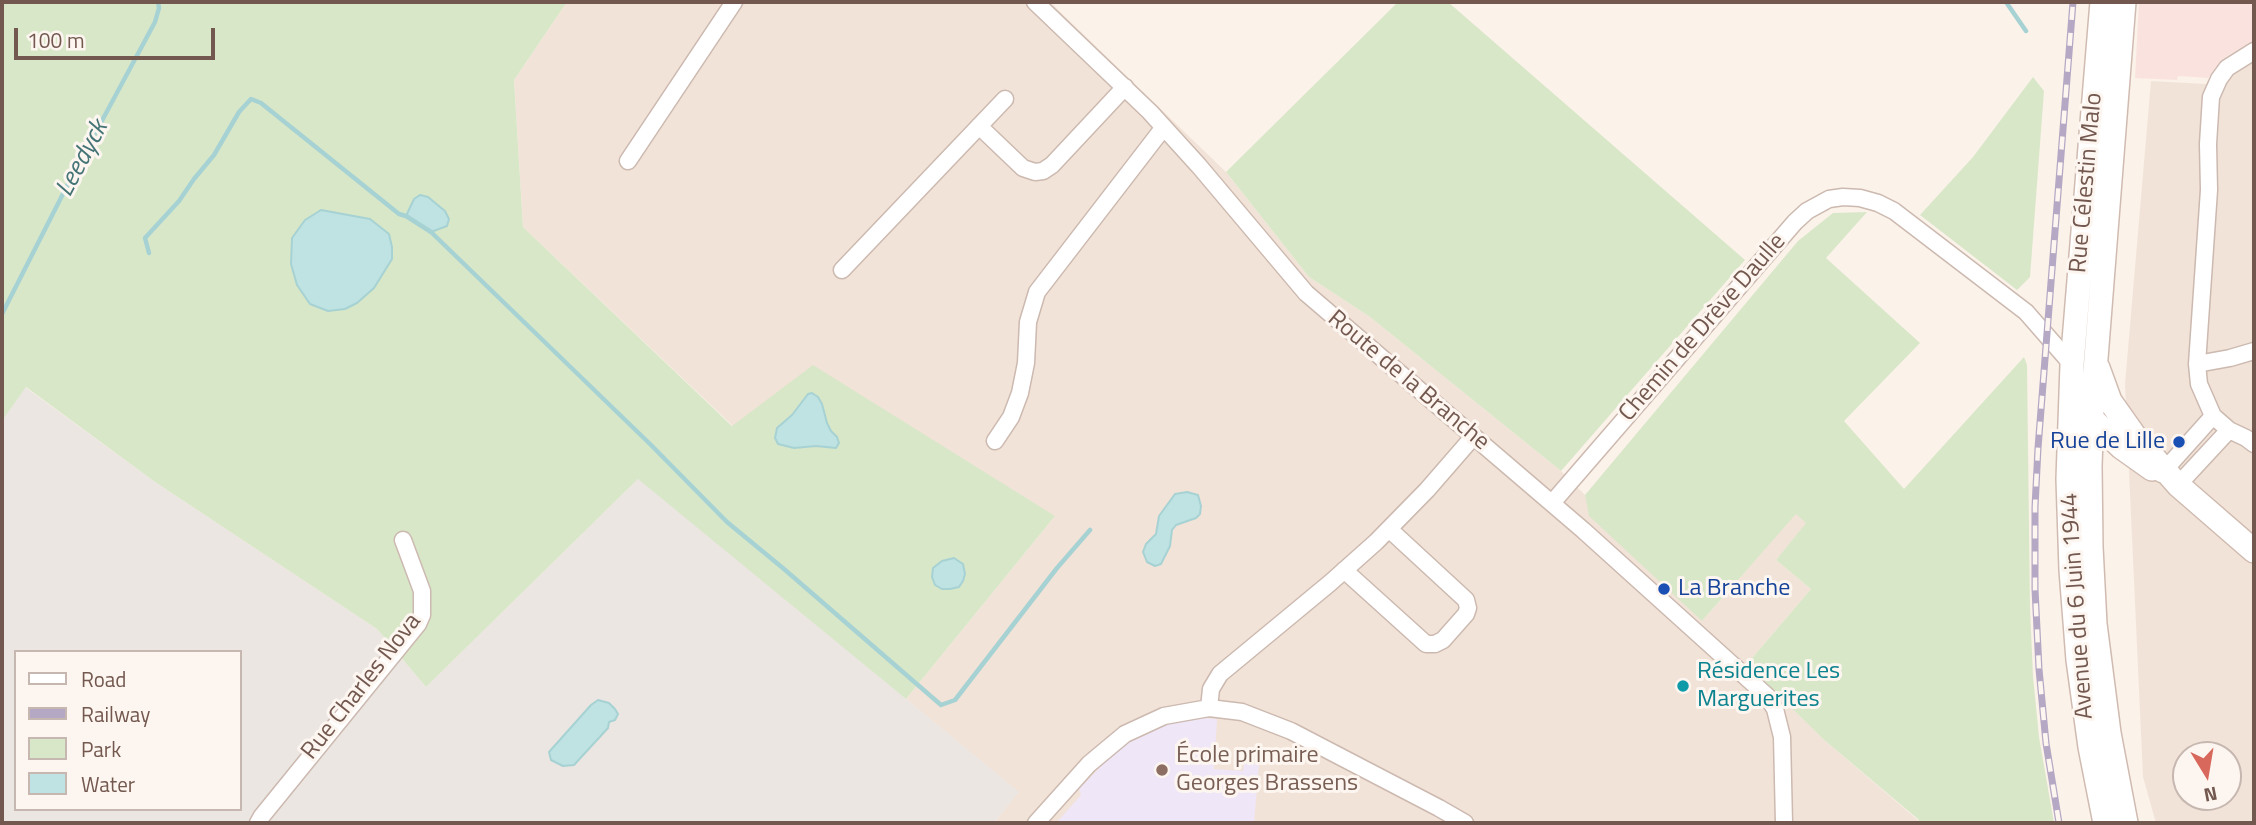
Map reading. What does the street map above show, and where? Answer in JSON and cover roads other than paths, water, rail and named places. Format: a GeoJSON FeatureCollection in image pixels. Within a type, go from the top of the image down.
{"type":"FeatureCollection","features":[{"type":"Feature","properties":{"kind":"main road","name":"Rue Célestin Malo"},"geometry":{"type":"LineString","coordinates":[[2102,2],[2072,376],[2079,404],[2092,410],[2121,447],[2164,472]]}},
{"type":"Feature","properties":{"kind":"main road","name":"Rue Célestin Malo"},"geometry":{"type":"LineString","coordinates":[[2092,410],[2124,2]]}},
{"type":"Feature","properties":{"kind":"main road","name":"Rue Célestin Malo"},"geometry":{"type":"LineString","coordinates":[[2096,359],[2102,383],[2129,430],[2164,472],[2254,551]]}},
{"type":"Feature","properties":{"kind":"main road","name":"Avenue du 6 Juin 1944"},"geometry":{"type":"LineString","coordinates":[[2072,376],[2068,506],[2073,610],[2083,699],[2105,823]]}},
{"type":"Feature","properties":{"kind":"main road","name":"Avenue du 6 Juin 1944"},"geometry":{"type":"LineString","coordinates":[[2092,410],[2090,524],[2095,624],[2109,733],[2126,823]]}},
{"type":"Feature","properties":{"kind":"street"},"geometry":{"type":"LineString","coordinates":[[628,161],[734,2]]}},
{"type":"Feature","properties":{"kind":"street","name":"Route de la Branche"},"geometry":{"type":"LineString","coordinates":[[1035,2],[1164,127],[1306,293],[1552,503],[1767,696],[1779,719],[1783,748],[1784,823]]}},
{"type":"Feature","properties":{"kind":"street"},"geometry":{"type":"LineString","coordinates":[[2209,190],[2208,134],[2213,90],[2227,68],[2254,51]]}},
{"type":"Feature","properties":{"kind":"street"},"geometry":{"type":"LineString","coordinates":[[2254,63],[2233,76],[2223,92],[2209,190],[2197,364],[2199,384],[2213,416],[2229,430],[2254,444]]}},
{"type":"Feature","properties":{"kind":"street"},"geometry":{"type":"LineString","coordinates":[[979,126],[1020,166],[1039,172],[1052,165],[1125,88]]}},
{"type":"Feature","properties":{"kind":"street"},"geometry":{"type":"LineString","coordinates":[[842,270],[1005,99]]}},
{"type":"Feature","properties":{"kind":"street"},"geometry":{"type":"LineString","coordinates":[[995,440],[1020,393],[1030,314],[1037,292],[1164,127]]}},
{"type":"Feature","properties":{"kind":"street","name":"Chemin de Drève Daulle"},"geometry":{"type":"LineString","coordinates":[[1552,503],[1801,216],[1822,202],[1836,198],[1852,197],[1878,203]]}},
{"type":"Feature","properties":{"kind":"street","name":"Rue Célestin Malo"},"geometry":{"type":"LineString","coordinates":[[1878,203],[1920,229],[2033,319],[2072,376]]}},
{"type":"Feature","properties":{"kind":"street","name":"Rue Célestin Malo"},"geometry":{"type":"LineString","coordinates":[[2004,296],[2045,343],[2065,372],[2072,376]]}},
{"type":"Feature","properties":{"kind":"street"},"geometry":{"type":"LineString","coordinates":[[2197,364],[2254,351]]}},
{"type":"Feature","properties":{"kind":"street"},"geometry":{"type":"LineString","coordinates":[[2164,472],[2213,416]]}},
{"type":"Feature","properties":{"kind":"street"},"geometry":{"type":"LineString","coordinates":[[2164,472],[2229,430]]}},
{"type":"Feature","properties":{"kind":"street"},"geometry":{"type":"LineString","coordinates":[[1209,708],[1211,689],[1220,674],[1389,529],[1474,437]]}},
{"type":"Feature","properties":{"kind":"street"},"geometry":{"type":"LineString","coordinates":[[1344,570],[1426,643],[1435,645],[1443,640],[1466,614],[1466,600],[1389,529]]}},
{"type":"Feature","properties":{"kind":"street","name":"Rue Charles Nova"},"geometry":{"type":"LineString","coordinates":[[258,823],[422,615],[422,591],[403,540]]}},
{"type":"Feature","properties":{"kind":"street"},"geometry":{"type":"LineString","coordinates":[[1036,823],[1083,770],[1125,734],[1164,716],[1209,708],[1242,712],[1291,731],[1465,823]]}},
{"type":"Feature","properties":{"kind":"water"},"geometry":{"type":"Polygon","coordinates":[[[420,195],[428,197],[445,211],[449,219],[447,226],[431,232],[406,216],[414,199],[420,195]]]}},
{"type":"Feature","properties":{"kind":"water"},"geometry":{"type":"Polygon","coordinates":[[[321,210],[370,219],[389,234],[392,259],[374,288],[357,303],[345,309],[328,311],[310,304],[297,285],[291,264],[292,238],[305,220],[321,210]]]}},
{"type":"Feature","properties":{"kind":"water"},"geometry":{"type":"Polygon","coordinates":[[[812,393],[822,404],[827,423],[837,437],[839,443],[836,448],[794,448],[778,444],[775,438],[777,428],[792,415],[808,394],[812,393]]]}},
{"type":"Feature","properties":{"kind":"water"},"geometry":{"type":"Polygon","coordinates":[[[1187,492],[1198,495],[1200,514],[1176,525],[1172,530],[1170,546],[1161,564],[1155,566],[1147,562],[1143,552],[1146,544],[1156,534],[1159,516],[1175,494],[1187,492]]]}},
{"type":"Feature","properties":{"kind":"water"},"geometry":{"type":"Polygon","coordinates":[[[954,558],[963,564],[963,581],[959,587],[942,589],[935,585],[933,568],[942,561],[954,558]]]}},
{"type":"Feature","properties":{"kind":"water"},"geometry":{"type":"Polygon","coordinates":[[[598,700],[609,703],[615,709],[618,714],[615,720],[609,722],[608,728],[574,765],[563,766],[551,760],[549,752],[598,700]]]}},
{"type":"Feature","properties":{"kind":"waterway","name":"Leedyck"},"geometry":{"type":"LineString","coordinates":[[2,314],[155,22],[158,2]]}},
{"type":"Feature","properties":{"kind":"waterway"},"geometry":{"type":"LineString","coordinates":[[2006,2],[2026,31]]}},
{"type":"Feature","properties":{"kind":"waterway"},"geometry":{"type":"LineString","coordinates":[[149,253],[145,238],[179,201],[214,155],[239,112],[251,99],[261,103],[399,214],[431,232],[727,522],[941,705],[955,700],[1057,568],[1090,530]]}},
{"type":"Feature","properties":{"kind":"railway"},"geometry":{"type":"LineString","coordinates":[[2059,823],[2046,743],[2039,669],[2035,507],[2073,2]]}},
{"type":"Feature","properties":{"kind":"place","name":"Rue de Lille"},"geometry":{"type":"Point","coordinates":[2179,442]}},
{"type":"Feature","properties":{"kind":"place","name":"La Branche"},"geometry":{"type":"Point","coordinates":[1664,589]}},
{"type":"Feature","properties":{"kind":"place","name":"Résidence Les Marguerites"},"geometry":{"type":"Point","coordinates":[1683,686]}},
{"type":"Feature","properties":{"kind":"place","name":"École primaire Georges Brassens"},"geometry":{"type":"Point","coordinates":[1162,770]}}]}
